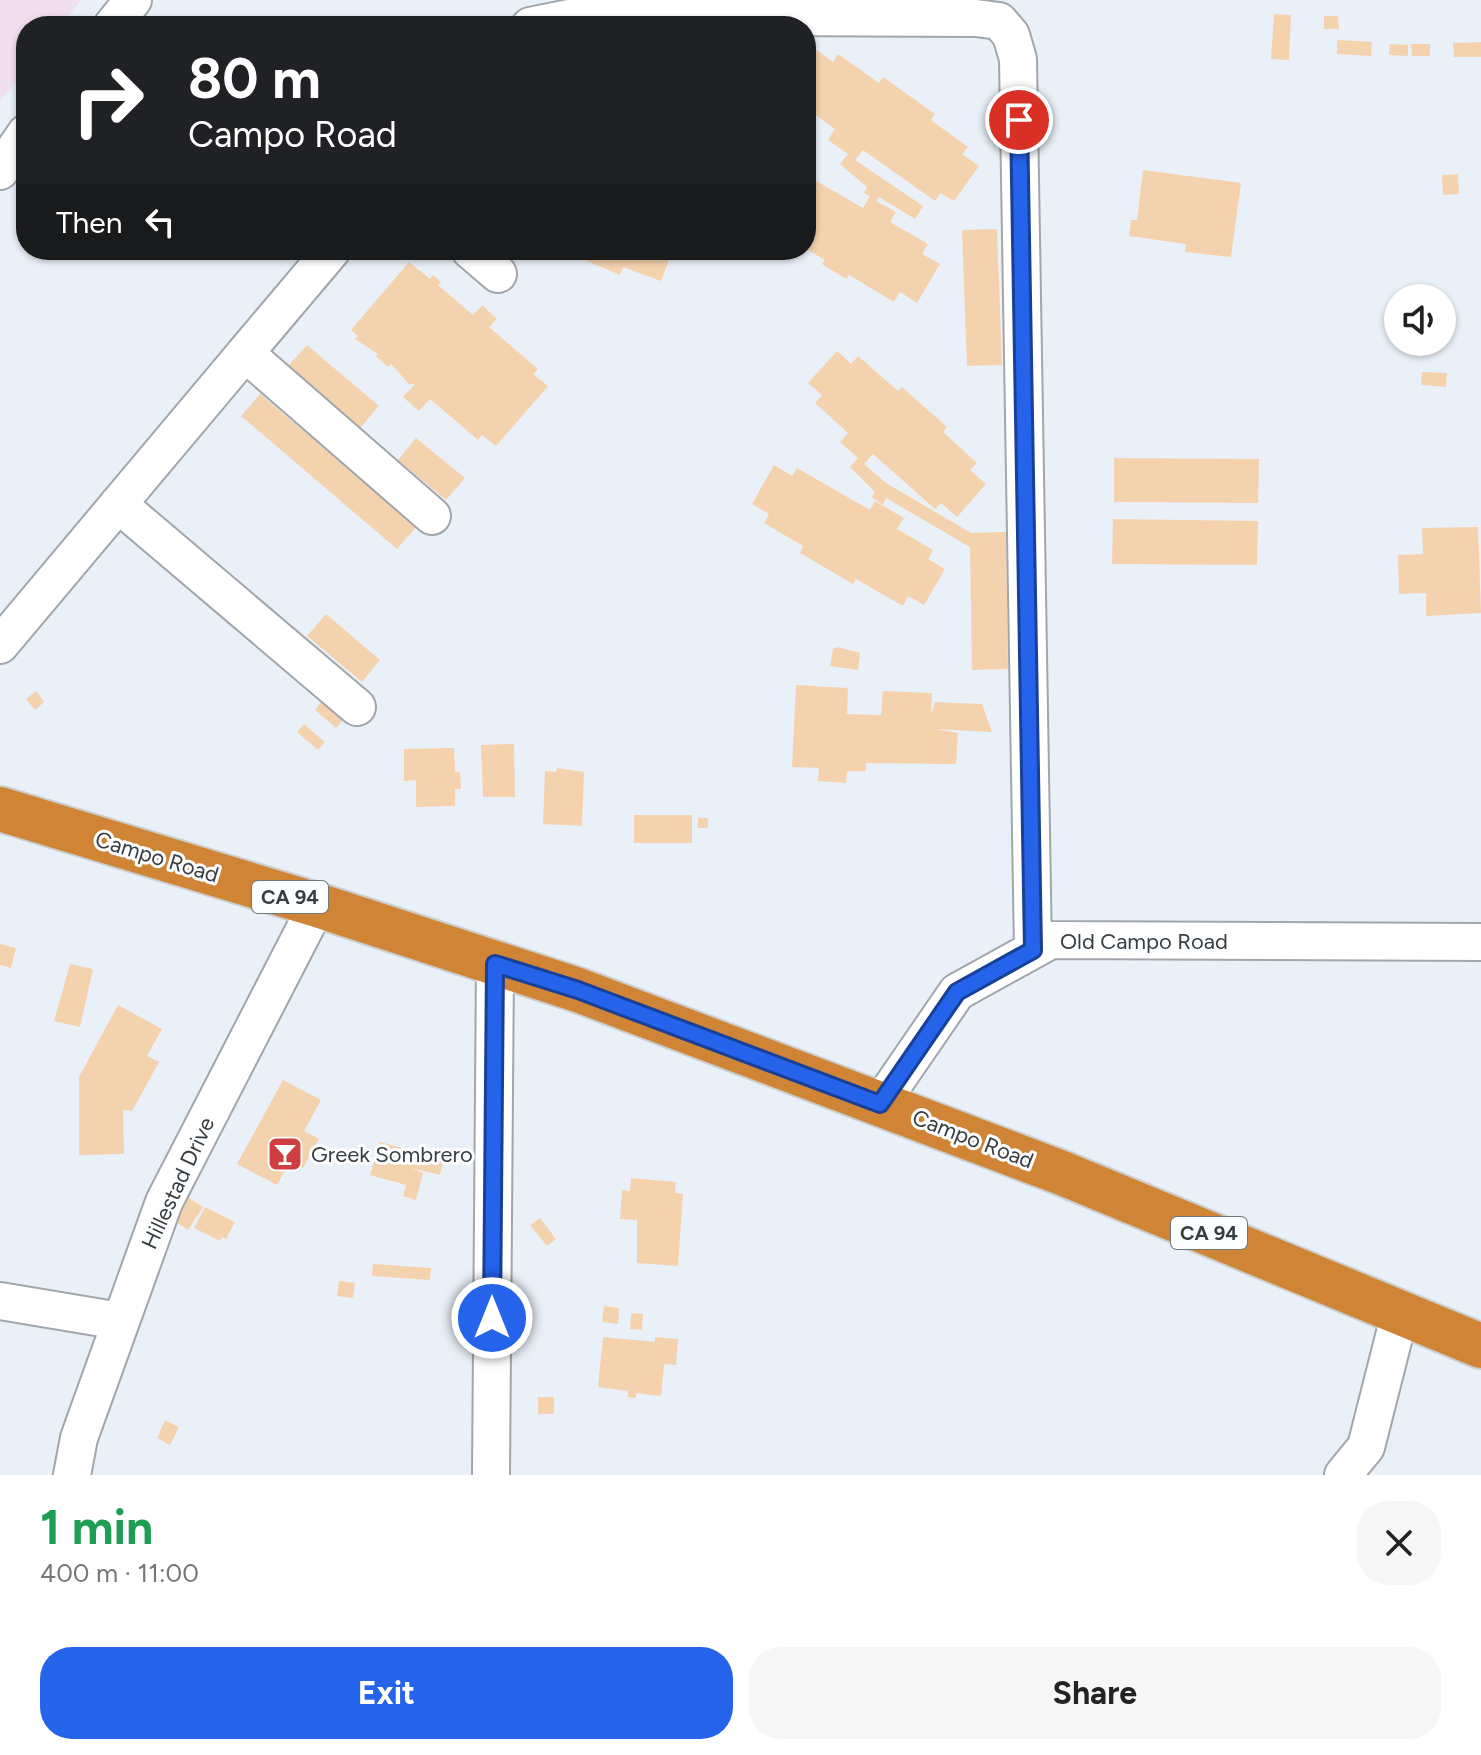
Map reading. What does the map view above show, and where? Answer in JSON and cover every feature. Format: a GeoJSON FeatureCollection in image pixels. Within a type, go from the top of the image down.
{"type":"FeatureCollection","features":[{"type":"Feature","properties":{"kind":"highway","name":"Campo Road"},"geometry":{"type":"LineString","coordinates":[[0,809],[317,905],[578,990],[1062,1173],[1481,1346]]}},
{"type":"Feature","properties":{"kind":"street"},"geometry":{"type":"LineString","coordinates":[[120,16],[133,0]]}},
{"type":"Feature","properties":{"kind":"street"},"geometry":{"type":"LineString","coordinates":[[816,17],[976,18],[999,21],[1011,35],[1018,59],[1033,950]]}},
{"type":"Feature","properties":{"kind":"street"},"geometry":{"type":"LineString","coordinates":[[0,171],[16,148]]}},
{"type":"Feature","properties":{"kind":"street"},"geometry":{"type":"LineString","coordinates":[[0,645],[324,260]]}},
{"type":"Feature","properties":{"kind":"street"},"geometry":{"type":"LineString","coordinates":[[482,260],[498,274]]}},
{"type":"Feature","properties":{"kind":"street"},"geometry":{"type":"LineString","coordinates":[[245,353],[432,516]]}},
{"type":"Feature","properties":{"kind":"street"},"geometry":{"type":"LineString","coordinates":[[118,504],[357,707]]}},
{"type":"Feature","properties":{"kind":"street","name":"Hillestad Drive"},"geometry":{"type":"LineString","coordinates":[[72,1475],[79,1438],[164,1202],[317,905]]}},
{"type":"Feature","properties":{"kind":"street","name":"Old Campo Road"},"geometry":{"type":"LineString","coordinates":[[880,1104],[957,992],[1051,940],[1481,942]]}},
{"type":"Feature","properties":{"kind":"street"},"geometry":{"type":"LineString","coordinates":[[491,1475],[495,964]]}},
{"type":"Feature","properties":{"kind":"street"},"geometry":{"type":"LineString","coordinates":[[0,1301],[120,1321]]}},
{"type":"Feature","properties":{"kind":"street"},"geometry":{"type":"LineString","coordinates":[[1343,1475],[1366,1447],[1400,1313]]}},
{"type":"Feature","properties":{"kind":"shaded area"},"geometry":{"type":"Polygon","coordinates":[[[0,0],[81,0],[69,16],[16,16],[16,82],[0,100],[0,0]]]}},
{"type":"Feature","properties":{"kind":"building"},"geometry":{"type":"Polygon","coordinates":[[[1274,14],[1291,15],[1289,60],[1271,59],[1274,14]]]}},
{"type":"Feature","properties":{"kind":"building"},"geometry":{"type":"Polygon","coordinates":[[[1324,16],[1338,16],[1339,29],[1324,29],[1324,16]]]}},
{"type":"Feature","properties":{"kind":"building"},"geometry":{"type":"Polygon","coordinates":[[[1337,40],[1372,42],[1371,56],[1337,54],[1337,40]]]}},
{"type":"Feature","properties":{"kind":"building"},"geometry":{"type":"Polygon","coordinates":[[[1481,42],[1481,57],[1454,57],[1453,43],[1481,42]]]}},
{"type":"Feature","properties":{"kind":"building"},"geometry":{"type":"Polygon","coordinates":[[[1390,44],[1408,45],[1408,56],[1389,55],[1390,44]]]}},
{"type":"Feature","properties":{"kind":"building"},"geometry":{"type":"Polygon","coordinates":[[[1411,44],[1430,44],[1430,56],[1412,56],[1411,44]]]}},
{"type":"Feature","properties":{"kind":"building"},"geometry":{"type":"Polygon","coordinates":[[[816,51],[833,62],[838,54],[879,83],[883,77],[935,114],[931,120],[968,147],[962,154],[979,166],[954,201],[940,193],[935,201],[863,150],[855,160],[923,206],[915,219],[879,197],[876,201],[896,212],[890,222],[928,244],[922,254],[940,264],[917,303],[900,292],[894,302],[849,275],[846,279],[822,264],[825,260],[816,255],[816,181],[863,208],[870,196],[864,193],[867,187],[840,164],[848,154],[828,140],[835,129],[816,115],[816,51]]]}},
{"type":"Feature","properties":{"kind":"building"},"geometry":{"type":"Polygon","coordinates":[[[1143,170],[1241,183],[1231,257],[1185,252],[1186,244],[1129,236],[1131,220],[1137,220],[1143,170]]]}},
{"type":"Feature","properties":{"kind":"building"},"geometry":{"type":"Polygon","coordinates":[[[1458,174],[1459,194],[1443,195],[1442,175],[1458,174]]]}},
{"type":"Feature","properties":{"kind":"building"},"geometry":{"type":"Polygon","coordinates":[[[997,229],[1002,365],[967,366],[962,230],[997,229]]]}},
{"type":"Feature","properties":{"kind":"building"},"geometry":{"type":"Polygon","coordinates":[[[585,260],[669,260],[661,281],[623,267],[620,275],[585,260]]]}},
{"type":"Feature","properties":{"kind":"building"},"geometry":{"type":"Polygon","coordinates":[[[409,262],[430,279],[433,275],[441,282],[438,285],[473,315],[482,305],[497,319],[489,327],[538,369],[533,374],[548,386],[496,446],[482,435],[478,440],[430,399],[419,411],[403,397],[415,384],[409,384],[391,364],[388,367],[376,356],[378,354],[355,339],[358,336],[351,330],[409,262]]]}},
{"type":"Feature","properties":{"kind":"building"},"geometry":{"type":"Polygon","coordinates":[[[307,345],[379,406],[360,428],[288,366],[307,345]]]}},
{"type":"Feature","properties":{"kind":"building"},"geometry":{"type":"Polygon","coordinates":[[[837,351],[851,364],[858,356],[898,391],[902,387],[947,427],[943,432],[977,463],[970,470],[986,484],[957,517],[941,503],[935,509],[873,454],[864,464],[886,483],[971,533],[1006,532],[1008,669],[972,670],[970,547],[886,498],[883,505],[872,497],[875,492],[850,467],[858,458],[840,442],[848,433],[815,403],[822,395],[808,383],[837,351]]]}},
{"type":"Feature","properties":{"kind":"building"},"geometry":{"type":"Polygon","coordinates":[[[1422,372],[1447,373],[1446,387],[1421,385],[1422,372]]]}},
{"type":"Feature","properties":{"kind":"building"},"geometry":{"type":"Polygon","coordinates":[[[260,394],[416,527],[397,549],[241,416],[260,394]]]}},
{"type":"Feature","properties":{"kind":"building"},"geometry":{"type":"Polygon","coordinates":[[[416,438],[465,478],[446,500],[398,460],[416,438]]]}},
{"type":"Feature","properties":{"kind":"building"},"geometry":{"type":"Polygon","coordinates":[[[1114,458],[1259,459],[1258,503],[1114,502],[1114,458]]]}},
{"type":"Feature","properties":{"kind":"building"},"geometry":{"type":"Polygon","coordinates":[[[774,465],[792,476],[797,468],[870,510],[875,501],[904,518],[897,529],[933,550],[928,559],[945,569],[924,605],[908,596],[903,606],[856,579],[853,584],[800,553],[803,546],[764,523],[769,514],[752,504],[774,465]]]}},
{"type":"Feature","properties":{"kind":"building"},"geometry":{"type":"Polygon","coordinates":[[[1113,519],[1258,521],[1257,565],[1112,564],[1113,519]]]}},
{"type":"Feature","properties":{"kind":"building"},"geometry":{"type":"Polygon","coordinates":[[[1478,527],[1481,613],[1426,616],[1426,593],[1399,594],[1398,555],[1423,554],[1422,528],[1478,527]]]}},
{"type":"Feature","properties":{"kind":"building"},"geometry":{"type":"Polygon","coordinates":[[[326,614],[380,660],[362,682],[307,636],[326,614]]]}},
{"type":"Feature","properties":{"kind":"building"},"geometry":{"type":"Polygon","coordinates":[[[837,647],[860,653],[858,670],[830,666],[833,649],[837,647]]]}},
{"type":"Feature","properties":{"kind":"building"},"geometry":{"type":"Polygon","coordinates":[[[796,685],[848,688],[847,714],[881,715],[883,691],[932,693],[931,714],[935,702],[982,704],[992,732],[935,729],[958,733],[956,764],[866,763],[866,771],[847,771],[846,783],[818,781],[819,768],[792,767],[796,685]]]}},
{"type":"Feature","properties":{"kind":"building"},"geometry":{"type":"Polygon","coordinates":[[[36,691],[44,702],[35,710],[26,699],[36,691]]]}},
{"type":"Feature","properties":{"kind":"building"},"geometry":{"type":"Polygon","coordinates":[[[322,701],[344,719],[336,728],[315,710],[322,701]]]}},
{"type":"Feature","properties":{"kind":"building"},"geometry":{"type":"Polygon","coordinates":[[[304,724],[325,742],[318,750],[297,732],[304,724]]]}},
{"type":"Feature","properties":{"kind":"building"},"geometry":{"type":"Polygon","coordinates":[[[514,744],[515,797],[483,797],[481,745],[514,744]]]}},
{"type":"Feature","properties":{"kind":"building"},"geometry":{"type":"Polygon","coordinates":[[[454,748],[455,772],[460,772],[461,789],[455,789],[455,806],[416,807],[416,780],[404,781],[404,749],[454,748]]]}},
{"type":"Feature","properties":{"kind":"building"},"geometry":{"type":"Polygon","coordinates":[[[557,768],[584,772],[582,826],[543,824],[545,771],[556,772],[557,768]]]}},
{"type":"Feature","properties":{"kind":"building"},"geometry":{"type":"Polygon","coordinates":[[[634,815],[692,815],[692,843],[634,843],[634,815]]]}},
{"type":"Feature","properties":{"kind":"building"},"geometry":{"type":"Polygon","coordinates":[[[698,818],[708,818],[708,828],[698,828],[698,818]]]}},
{"type":"Feature","properties":{"kind":"building"},"geometry":{"type":"Polygon","coordinates":[[[0,944],[16,948],[11,968],[0,965],[0,944]]]}},
{"type":"Feature","properties":{"kind":"building"},"geometry":{"type":"Polygon","coordinates":[[[70,964],[93,969],[80,1027],[54,1021],[70,964]]]}},
{"type":"Feature","properties":{"kind":"building"},"geometry":{"type":"Polygon","coordinates":[[[118,1005],[162,1029],[147,1056],[159,1062],[132,1111],[123,1110],[124,1154],[79,1155],[79,1077],[118,1005]]]}},
{"type":"Feature","properties":{"kind":"building"},"geometry":{"type":"Polygon","coordinates":[[[283,1080],[321,1100],[304,1131],[319,1139],[303,1168],[290,1161],[277,1185],[237,1164],[283,1080]]]}},
{"type":"Feature","properties":{"kind":"building"},"geometry":{"type":"Polygon","coordinates":[[[380,1142],[444,1159],[440,1175],[412,1168],[423,1173],[416,1200],[403,1196],[406,1185],[370,1175],[380,1142]]]}},
{"type":"Feature","properties":{"kind":"building"},"geometry":{"type":"Polygon","coordinates":[[[631,1178],[676,1182],[675,1193],[683,1194],[678,1266],[637,1263],[637,1220],[620,1219],[622,1190],[630,1191],[631,1178]]]}},
{"type":"Feature","properties":{"kind":"building"},"geometry":{"type":"Polygon","coordinates":[[[186,1196],[203,1207],[188,1230],[171,1219],[186,1196]]]}},
{"type":"Feature","properties":{"kind":"building"},"geometry":{"type":"Polygon","coordinates":[[[205,1207],[235,1222],[226,1239],[222,1237],[220,1241],[194,1228],[205,1207]]]}},
{"type":"Feature","properties":{"kind":"building"},"geometry":{"type":"Polygon","coordinates":[[[540,1218],[556,1239],[547,1246],[530,1225],[540,1218]]]}},
{"type":"Feature","properties":{"kind":"building"},"geometry":{"type":"Polygon","coordinates":[[[373,1264],[431,1268],[430,1280],[372,1276],[373,1264]]]}},
{"type":"Feature","properties":{"kind":"building"},"geometry":{"type":"Polygon","coordinates":[[[339,1281],[355,1283],[353,1298],[337,1296],[339,1281]]]}},
{"type":"Feature","properties":{"kind":"building"},"geometry":{"type":"Polygon","coordinates":[[[604,1306],[619,1308],[618,1324],[602,1322],[604,1306]]]}},
{"type":"Feature","properties":{"kind":"building"},"geometry":{"type":"Polygon","coordinates":[[[631,1313],[643,1314],[642,1330],[630,1329],[631,1313]]]}},
{"type":"Feature","properties":{"kind":"building"},"geometry":{"type":"Polygon","coordinates":[[[603,1337],[655,1342],[655,1337],[678,1339],[676,1365],[664,1364],[661,1396],[636,1393],[636,1398],[628,1397],[628,1391],[598,1387],[603,1337]]]}},
{"type":"Feature","properties":{"kind":"building"},"geometry":{"type":"Polygon","coordinates":[[[538,1397],[554,1397],[554,1414],[538,1414],[538,1397]]]}},
{"type":"Feature","properties":{"kind":"building"},"geometry":{"type":"Polygon","coordinates":[[[165,1420],[179,1427],[170,1445],[157,1438],[165,1420]]]}},
{"type":"Feature","properties":{"kind":"place","name":"Greek Sombrero"},"geometry":{"type":"Point","coordinates":[285,1154]}},
{"type":"Feature","properties":{"kind":"route"},"geometry":{"type":"LineString","coordinates":[[492,1318],[495,964],[578,990],[880,1104],[957,992],[1033,950],[1019,120]]}}]}
